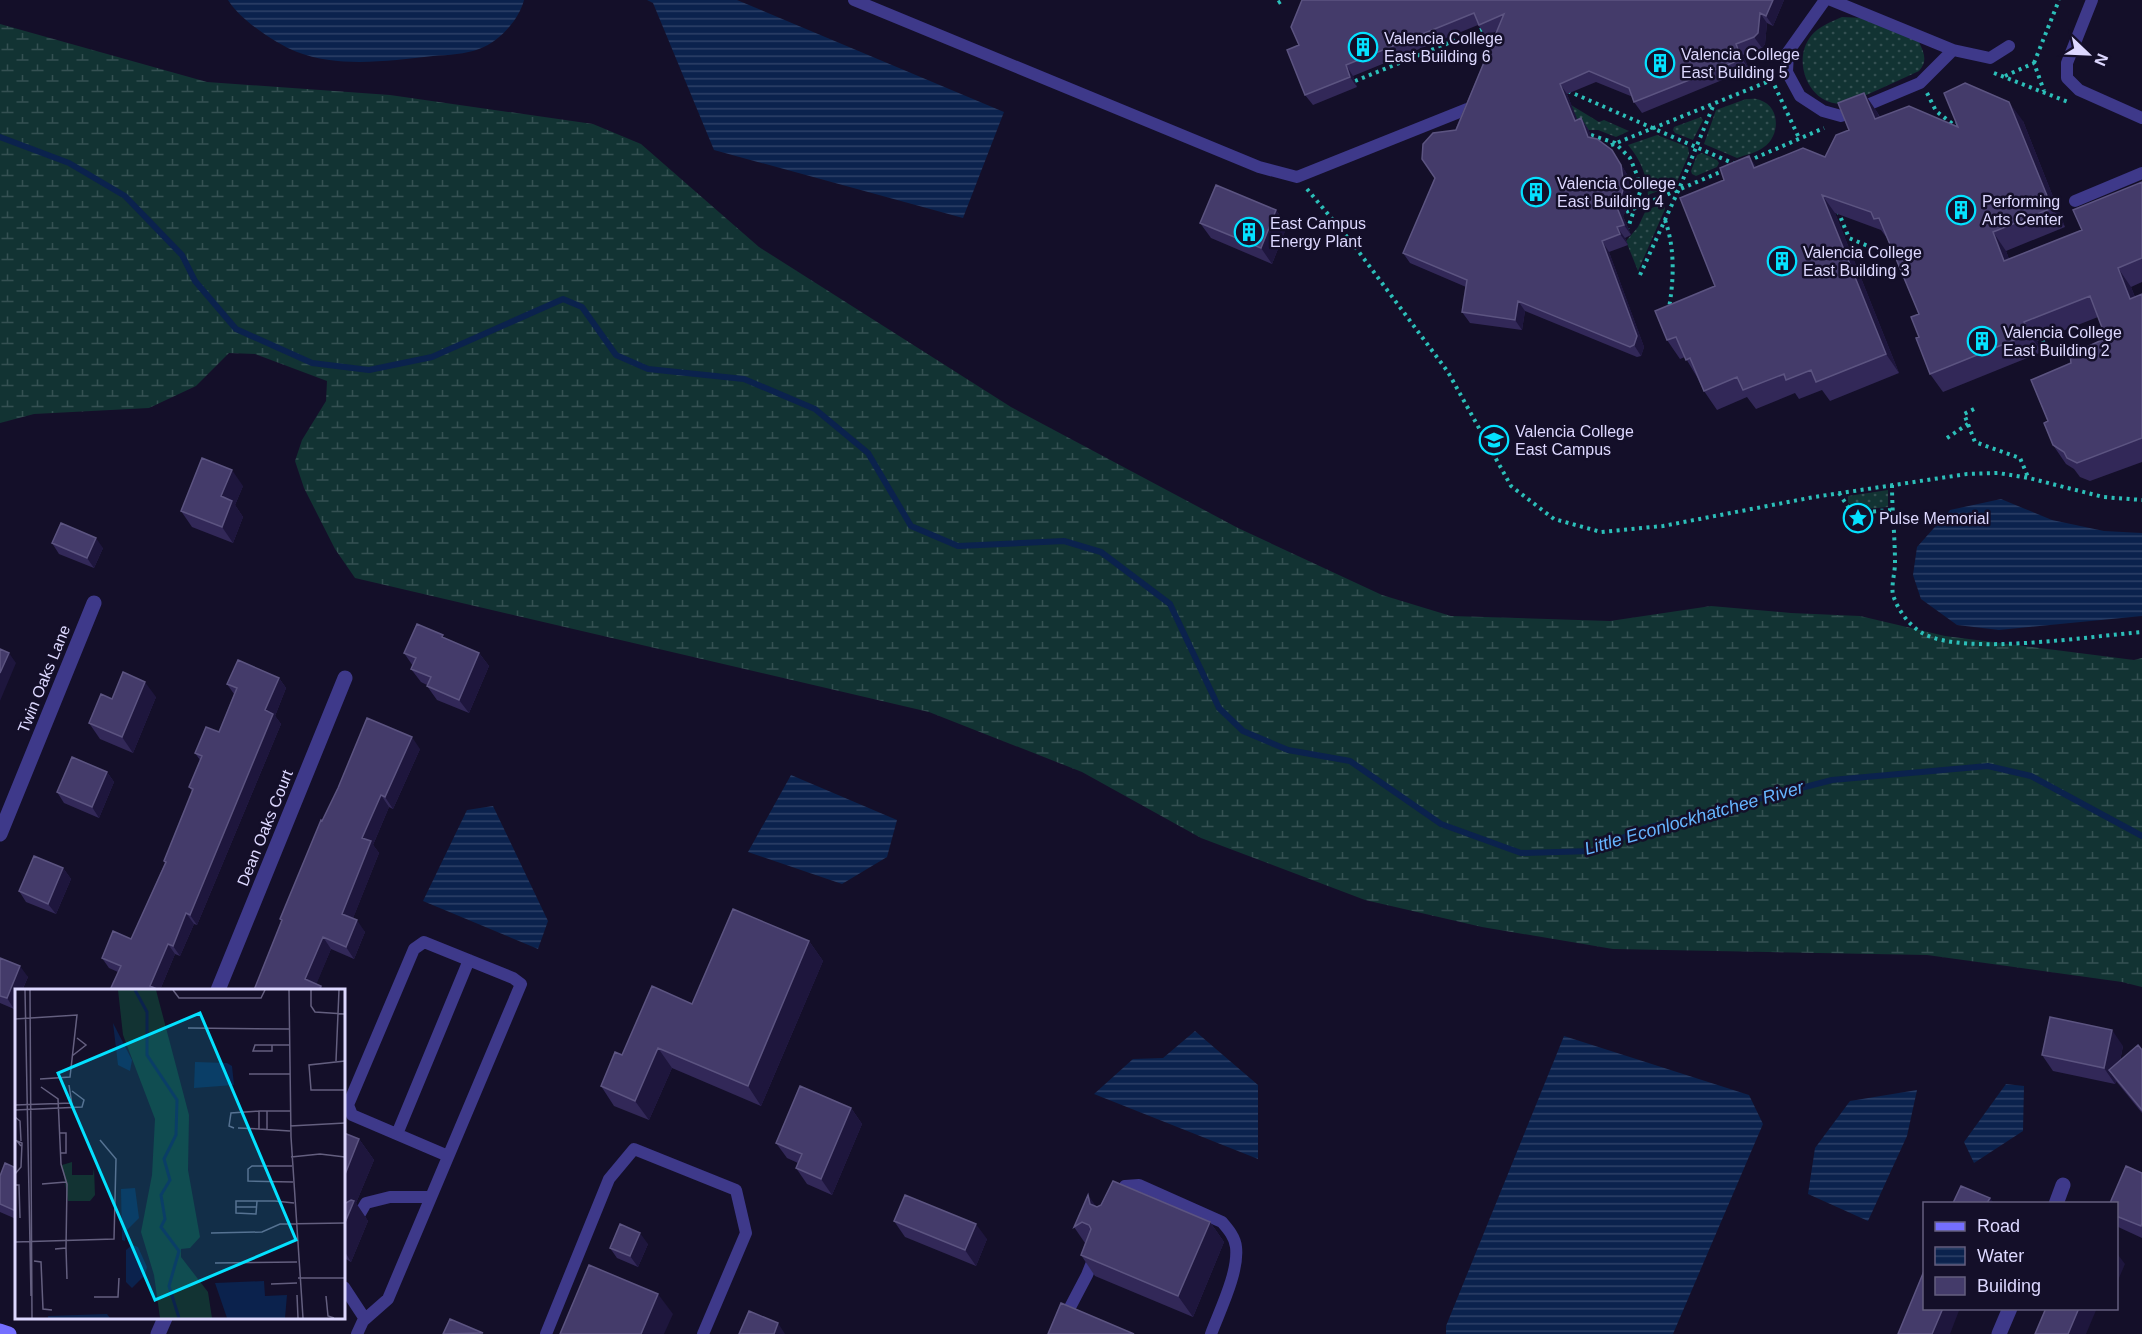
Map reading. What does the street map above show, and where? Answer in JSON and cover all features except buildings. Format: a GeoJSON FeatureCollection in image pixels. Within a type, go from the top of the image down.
{"type":"FeatureCollection","features":[{"type":"Feature","properties":{"kind":"main road"},"geometry":{"type":"LineString","coordinates":[[0,1331],[9,1334]]}},
{"type":"Feature","properties":{"kind":"street","name":"Twin Oaks Lane"},"geometry":{"type":"LineString","coordinates":[[0,834],[94,603]]}},
{"type":"Feature","properties":{"kind":"street","name":"Dean Oaks Court"},"geometry":{"type":"LineString","coordinates":[[218,989],[345,678]]}},
{"type":"Feature","properties":{"kind":"street"},"geometry":{"type":"LineString","coordinates":[[2055,1202],[2063,1185]]}},
{"type":"Feature","properties":{"kind":"street"},"geometry":{"type":"LineString","coordinates":[[1999,1334],[2009,1310]]}},
{"type":"Feature","properties":{"kind":"street"},"geometry":{"type":"LineString","coordinates":[[158,1334],[164,1319]]}},
{"type":"Feature","properties":{"kind":"lane"},"geometry":{"type":"LineString","coordinates":[[854,0],[1258,167],[1297,177],[1467,109]]}},
{"type":"Feature","properties":{"kind":"lane"},"geometry":{"type":"LineString","coordinates":[[1825,0],[1788,52],[1787,72],[1800,96],[1823,111],[1841,116],[1920,82],[1953,50]]}},
{"type":"Feature","properties":{"kind":"lane"},"geometry":{"type":"LineString","coordinates":[[1831,0],[1860,5],[1953,50],[1990,58],[2009,45]]}},
{"type":"Feature","properties":{"kind":"lane"},"geometry":{"type":"LineString","coordinates":[[2092,0],[2067,63],[2067,78],[2079,90],[2142,118]]}},
{"type":"Feature","properties":{"kind":"lane"},"geometry":{"type":"LineString","coordinates":[[2075,201],[2142,173]]}},
{"type":"Feature","properties":{"kind":"lane"},"geometry":{"type":"LineString","coordinates":[[357,1334],[365,1319],[388,1299],[521,984],[513,978],[424,942],[414,949],[348,1105],[352,1115],[448,1156]]}},
{"type":"Feature","properties":{"kind":"lane"},"geometry":{"type":"LineString","coordinates":[[397,1134],[469,960]]}},
{"type":"Feature","properties":{"kind":"lane"},"geometry":{"type":"LineString","coordinates":[[546,1334],[609,1179],[634,1149],[736,1190],[746,1233],[703,1334]]}},
{"type":"Feature","properties":{"kind":"lane"},"geometry":{"type":"LineString","coordinates":[[1115,1208],[1125,1186],[1139,1185],[1222,1222],[1229,1229],[1236,1247],[1236,1262],[1211,1334]]}},
{"type":"Feature","properties":{"kind":"lane"},"geometry":{"type":"LineString","coordinates":[[358,1217],[366,1203],[390,1197],[430,1197]]}},
{"type":"Feature","properties":{"kind":"lane"},"geometry":{"type":"LineString","coordinates":[[1056,1334],[1097,1251]]}},
{"type":"Feature","properties":{"kind":"lane"},"geometry":{"type":"LineString","coordinates":[[345,1289],[365,1319]]}},
{"type":"Feature","properties":{"kind":"path"},"geometry":{"type":"LineString","coordinates":[[2044,92],[2034,63],[2058,0]]}},
{"type":"Feature","properties":{"kind":"path"},"geometry":{"type":"LineString","coordinates":[[1355,81],[1483,29]]}},
{"type":"Feature","properties":{"kind":"path"},"geometry":{"type":"LineString","coordinates":[[2004,76],[2034,63]]}},
{"type":"Feature","properties":{"kind":"path"},"geometry":{"type":"LineString","coordinates":[[1987,70],[2069,103]]}},
{"type":"Feature","properties":{"kind":"path"},"geometry":{"type":"LineString","coordinates":[[1602,149],[1772,80],[1799,138]]}},
{"type":"Feature","properties":{"kind":"path"},"geometry":{"type":"LineString","coordinates":[[1932,86],[1926,93],[1936,111],[1954,125],[1958,135]]}},
{"type":"Feature","properties":{"kind":"path"},"geometry":{"type":"LineString","coordinates":[[1565,90],[1738,165]]}},
{"type":"Feature","properties":{"kind":"path"},"geometry":{"type":"LineString","coordinates":[[1640,275],[1714,104]]}},
{"type":"Feature","properties":{"kind":"path"},"geometry":{"type":"LineString","coordinates":[[1933,119],[1936,111]]}},
{"type":"Feature","properties":{"kind":"path"},"geometry":{"type":"LineString","coordinates":[[1954,125],[1962,122]]}},
{"type":"Feature","properties":{"kind":"path"},"geometry":{"type":"LineString","coordinates":[[1626,212],[1828,126]]}},
{"type":"Feature","properties":{"kind":"path"},"geometry":{"type":"LineString","coordinates":[[1591,135],[1615,143],[1630,158],[1637,175],[1640,192],[1637,207],[1628,228]]}},
{"type":"Feature","properties":{"kind":"path"},"geometry":{"type":"LineString","coordinates":[[1297,177],[1353,244],[1448,372],[1510,486],[1554,519],[1601,532],[1663,526],[1839,493],[1967,474],[1998,473],[2029,478],[2103,497],[2142,500]]}},
{"type":"Feature","properties":{"kind":"path"},"geometry":{"type":"LineString","coordinates":[[1836,204],[1849,238],[1887,254],[1895,251]]}},
{"type":"Feature","properties":{"kind":"path"},"geometry":{"type":"LineString","coordinates":[[1665,220],[1673,254],[1672,291],[1668,311]]}},
{"type":"Feature","properties":{"kind":"path"},"geometry":{"type":"LineString","coordinates":[[1892,244],[1899,261]]}},
{"type":"Feature","properties":{"kind":"path"},"geometry":{"type":"LineString","coordinates":[[2040,333],[2044,344]]}},
{"type":"Feature","properties":{"kind":"path"},"geometry":{"type":"LineString","coordinates":[[1974,409],[1964,414],[1975,442],[2020,458],[2029,478]]}},
{"type":"Feature","properties":{"kind":"path"},"geometry":{"type":"LineString","coordinates":[[1947,438],[1968,424]]}},
{"type":"Feature","properties":{"kind":"path"},"geometry":{"type":"LineString","coordinates":[[1892,485],[1895,564],[1892,593],[1903,615],[1923,633],[1960,642],[2004,644],[2142,632]]}},
{"type":"Feature","properties":{"kind":"path"},"geometry":{"type":"LineString","coordinates":[[1839,493],[1852,513],[1892,510]]}},
{"type":"Feature","properties":{"kind":"green space"},"geometry":{"type":"Polygon","coordinates":[[[1842,17],[1864,18],[1919,42],[1924,64],[1919,71],[1849,102],[1834,103],[1823,99],[1814,92],[1808,82],[1804,70],[1805,47],[1811,36],[1818,30],[1842,17]]]}},
{"type":"Feature","properties":{"kind":"green space"},"geometry":{"type":"Polygon","coordinates":[[[0,24],[207,82],[390,95],[593,124],[641,144],[759,247],[1011,407],[1238,528],[1382,595],[1451,616],[1610,621],[1711,606],[1860,616],[1945,636],[2134,660],[2142,658],[2142,987],[2122,982],[1927,955],[1613,949],[1482,927],[1365,900],[1201,838],[1082,772],[929,712],[355,578],[335,549],[304,488],[295,461],[302,440],[326,401],[327,381],[255,354],[229,353],[196,386],[149,408],[34,414],[0,423],[0,24]]]}},
{"type":"Feature","properties":{"kind":"green space"},"geometry":{"type":"Polygon","coordinates":[[[1746,99],[1758,99],[1772,109],[1776,122],[1769,142],[1758,151],[1737,158],[1704,144],[1716,110],[1746,99]]]}},
{"type":"Feature","properties":{"kind":"green space"},"geometry":{"type":"Polygon","coordinates":[[[1571,105],[1599,122],[1604,120],[1629,131],[1616,137],[1598,130],[1581,130],[1571,105]]]}},
{"type":"Feature","properties":{"kind":"green space"},"geometry":{"type":"Polygon","coordinates":[[[1701,117],[1703,120],[1693,140],[1673,130],[1674,127],[1701,117]]]}},
{"type":"Feature","properties":{"kind":"green space"},"geometry":{"type":"Polygon","coordinates":[[[1657,135],[1688,147],[1689,154],[1676,184],[1648,195],[1642,168],[1628,145],[1657,135]]]}},
{"type":"Feature","properties":{"kind":"green space"},"geometry":{"type":"Polygon","coordinates":[[[1702,153],[1719,163],[1717,167],[1696,176],[1691,171],[1697,155],[1702,153]]]}},
{"type":"Feature","properties":{"kind":"green space"},"geometry":{"type":"Polygon","coordinates":[[[1660,205],[1665,209],[1638,271],[1626,241],[1638,227],[1646,210],[1660,205]]]}},
{"type":"Feature","properties":{"kind":"green space"},"geometry":{"type":"Polygon","coordinates":[[[1888,490],[1888,507],[1866,509],[1860,506],[1852,507],[1848,502],[1848,496],[1888,490]]]}},
{"type":"Feature","properties":{"kind":"water"},"geometry":{"type":"Polygon","coordinates":[[[228,0],[524,0],[518,15],[501,36],[479,49],[457,54],[399,60],[347,62],[313,57],[288,48],[249,23],[228,0]]]}},
{"type":"Feature","properties":{"kind":"water"},"geometry":{"type":"Polygon","coordinates":[[[647,0],[737,0],[1004,112],[963,218],[714,150],[653,3],[647,0]]]}},
{"type":"Feature","properties":{"kind":"water"},"geometry":{"type":"Polygon","coordinates":[[[2001,499],[2052,520],[2104,531],[2142,533],[2142,616],[1999,630],[1957,625],[1921,599],[1913,575],[1917,547],[1950,510],[2001,499]]]}},
{"type":"Feature","properties":{"kind":"water"},"geometry":{"type":"Polygon","coordinates":[[[791,775],[897,820],[887,857],[842,884],[748,852],[791,775]]]}},
{"type":"Feature","properties":{"kind":"water"},"geometry":{"type":"Polygon","coordinates":[[[493,806],[548,921],[538,949],[423,901],[467,810],[493,806]]]}},
{"type":"Feature","properties":{"kind":"water"},"geometry":{"type":"Polygon","coordinates":[[[1195,1031],[1258,1085],[1258,1159],[1094,1094],[1133,1059],[1163,1058],[1195,1031]]]}},
{"type":"Feature","properties":{"kind":"water"},"geometry":{"type":"Polygon","coordinates":[[[1564,1036],[1749,1095],[1763,1124],[1673,1334],[1446,1334],[1446,1326],[1564,1036]]]}},
{"type":"Feature","properties":{"kind":"water"},"geometry":{"type":"Polygon","coordinates":[[[2006,1084],[2024,1086],[2023,1131],[1974,1163],[1964,1142],[2006,1084]]]}},
{"type":"Feature","properties":{"kind":"water"},"geometry":{"type":"Polygon","coordinates":[[[1917,1090],[1907,1136],[1868,1221],[1808,1194],[1815,1148],[1850,1101],[1917,1090]]]}},
{"type":"Feature","properties":{"kind":"waterway","name":"Little Econlockhatchee River"},"geometry":{"type":"LineString","coordinates":[[0,137],[69,163],[125,196],[182,255],[195,281],[236,329],[312,363],[369,370],[432,357],[563,299],[582,307],[616,355],[648,369],[744,379],[815,409],[868,453],[911,526],[958,546],[1064,541],[1101,552],[1170,604],[1219,708],[1243,731],[1288,750],[1350,761],[1441,824],[1521,853],[1592,851],[1643,829],[1832,780],[1988,766],[2031,776],[2142,836]]}},
{"type":"Feature","properties":{"kind":"place","name":"Valencia College East Building 6"},"geometry":{"type":"Point","coordinates":[1363,47]}},
{"type":"Feature","properties":{"kind":"place","name":"Valencia College East Building 5"},"geometry":{"type":"Point","coordinates":[1660,63]}},
{"type":"Feature","properties":{"kind":"place","name":"Valencia College East Building 4"},"geometry":{"type":"Point","coordinates":[1536,192]}},
{"type":"Feature","properties":{"kind":"place","name":"Performing Arts Center"},"geometry":{"type":"Point","coordinates":[1961,210]}},
{"type":"Feature","properties":{"kind":"place","name":"East Campus Energy Plant"},"geometry":{"type":"Point","coordinates":[1249,232]}},
{"type":"Feature","properties":{"kind":"place","name":"Valencia College East Building 3"},"geometry":{"type":"Point","coordinates":[1782,261]}},
{"type":"Feature","properties":{"kind":"place","name":"Valencia College East Building 2"},"geometry":{"type":"Point","coordinates":[1982,341]}},
{"type":"Feature","properties":{"kind":"place","name":"Valencia College East Campus"},"geometry":{"type":"Point","coordinates":[1494,440]}},
{"type":"Feature","properties":{"kind":"place","name":"Pulse Memorial"},"geometry":{"type":"Point","coordinates":[1858,518]}}]}
